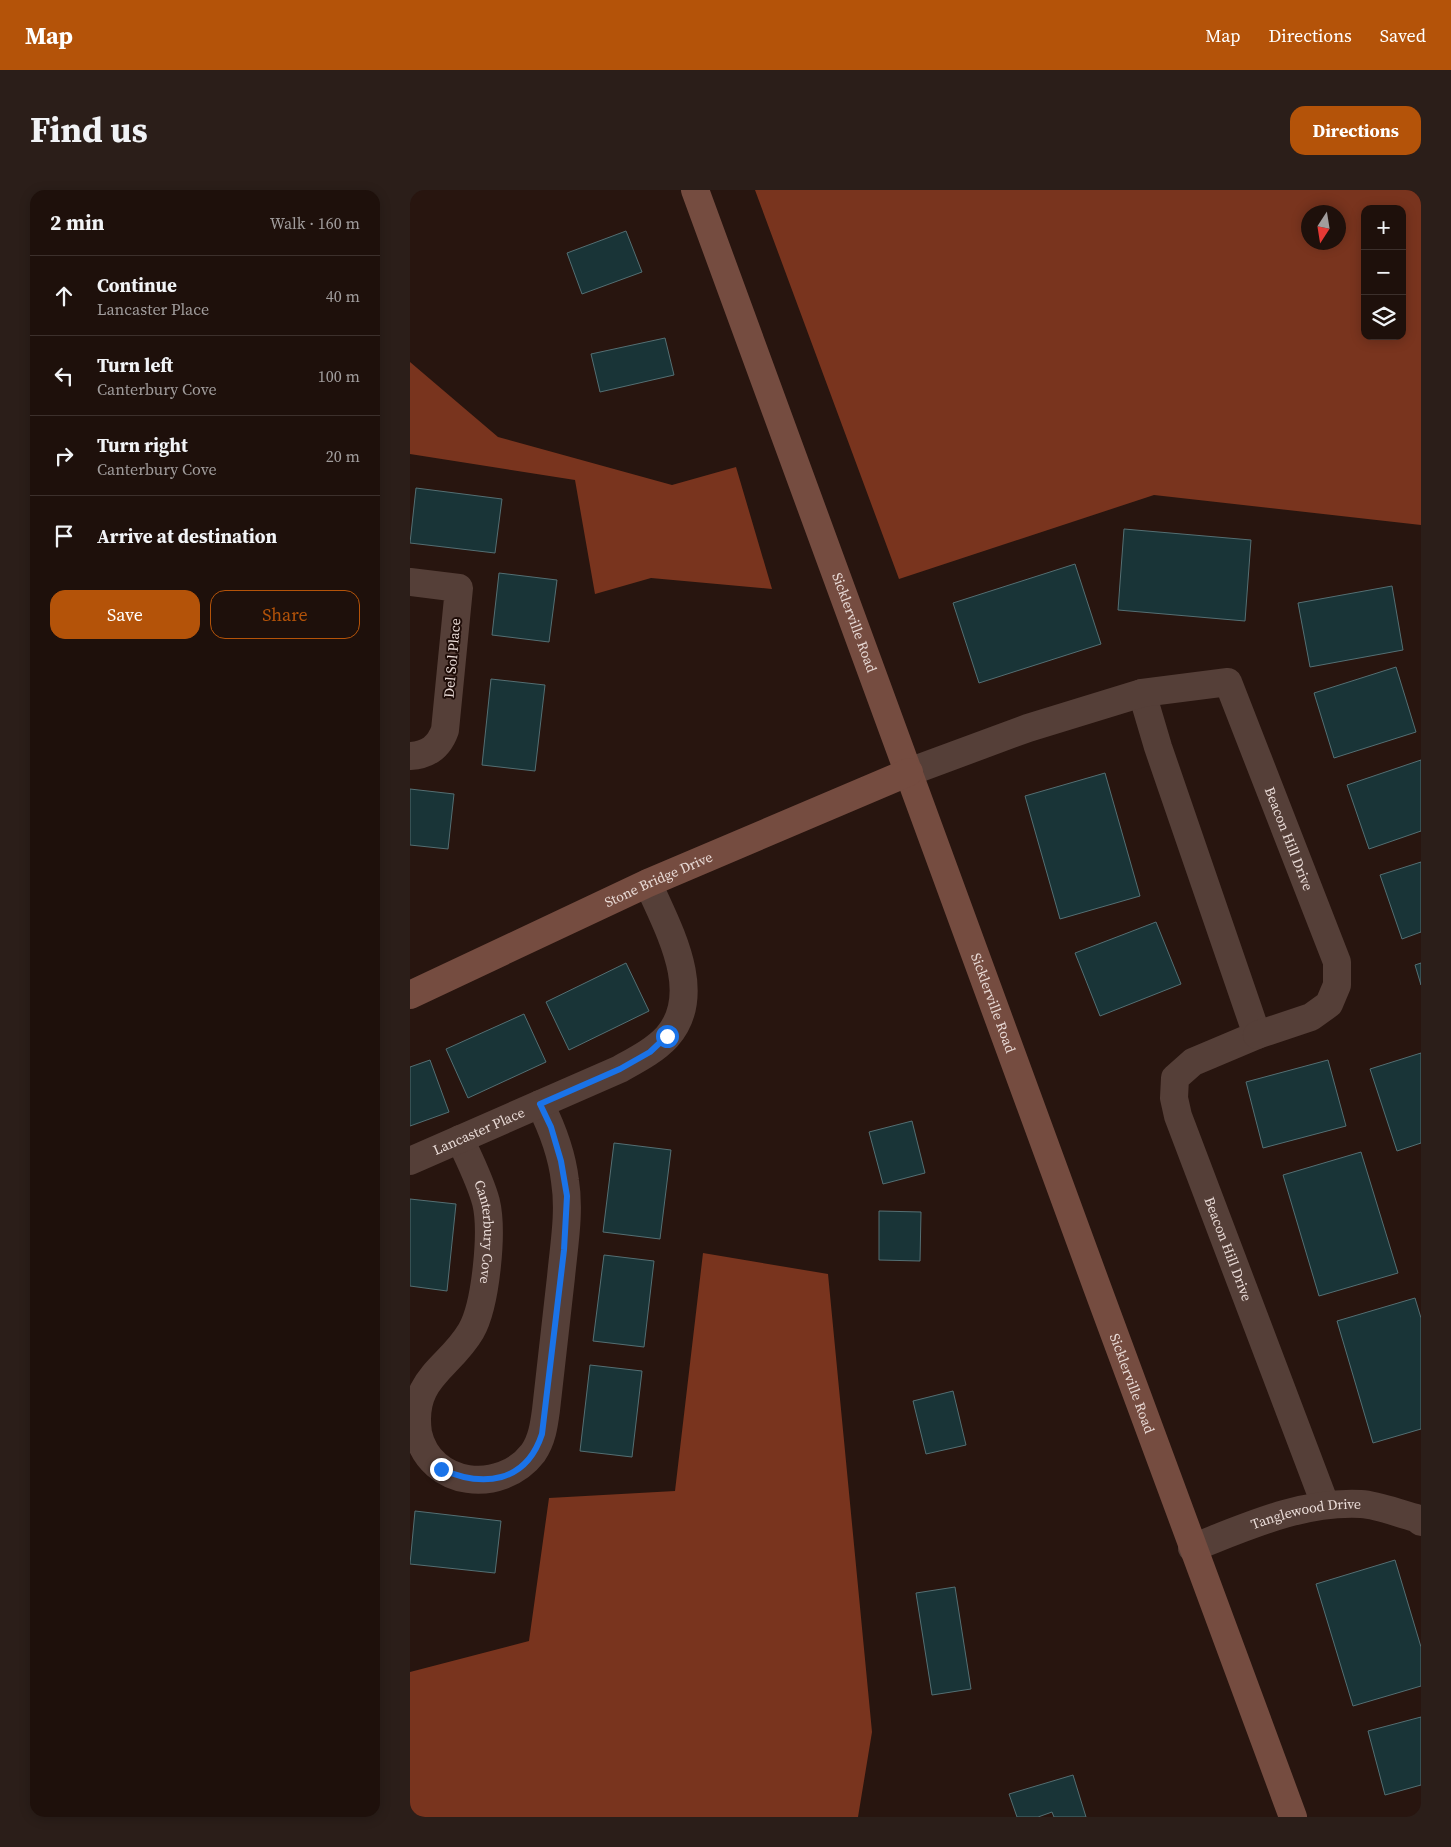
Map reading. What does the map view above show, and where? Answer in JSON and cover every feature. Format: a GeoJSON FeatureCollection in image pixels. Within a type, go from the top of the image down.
{"type":"FeatureCollection","features":[{"type":"Feature","properties":{"kind":"main road","name":"Sicklerville Road"},"geometry":{"type":"LineString","coordinates":[[695,190],[1292,1817]]}},
{"type":"Feature","properties":{"kind":"main road","name":"Stone Bridge Drive"},"geometry":{"type":"LineString","coordinates":[[410,995],[648,883],[909,772]]}},
{"type":"Feature","properties":{"kind":"street","name":"Del Sol Place"},"geometry":{"type":"LineString","coordinates":[[410,582],[459,588],[445,730],[441,741],[435,748],[421,756],[410,756]]}},
{"type":"Feature","properties":{"kind":"street","name":"Beacon Hill Drive"},"geometry":{"type":"LineString","coordinates":[[909,772],[1028,728],[1142,693],[1228,682],[1337,962],[1337,985],[1329,1004],[1312,1017],[1257,1035],[1194,1062],[1175,1078],[1174,1098],[1178,1116],[1325,1504]]}},
{"type":"Feature","properties":{"kind":"street"},"geometry":{"type":"LineString","coordinates":[[1142,693],[1158,747],[1257,1035]]}},
{"type":"Feature","properties":{"kind":"street","name":"Lancaster Place"},"geometry":{"type":"LineString","coordinates":[[410,1161],[620,1069],[650,1052],[667,1036],[681,1010],[684,983],[676,949],[648,883]]}},
{"type":"Feature","properties":{"kind":"street","name":"Canterbury Cove"},"geometry":{"type":"LineString","coordinates":[[460,1139],[483,1192],[488,1214],[489,1226],[483,1294],[472,1330],[453,1354],[428,1379],[416,1403],[416,1416],[422,1445],[430,1459],[441,1469],[467,1479],[492,1480],[515,1471],[533,1453],[539,1444],[546,1410],[564,1250],[567,1196],[561,1161],[551,1127],[540,1104]]}},
{"type":"Feature","properties":{"kind":"street","name":"Tanglewood Drive"},"geometry":{"type":"LineString","coordinates":[[1192,1548],[1271,1517],[1325,1504],[1363,1504],[1416,1518],[1421,1522]]}},
{"type":"Feature","properties":{"kind":"shaded area"},"geometry":{"type":"Polygon","coordinates":[[[755,190],[1421,190],[1421,525],[1154,495],[899,579],[755,190]]]}},
{"type":"Feature","properties":{"kind":"shaded area"},"geometry":{"type":"Polygon","coordinates":[[[410,362],[498,437],[672,485],[736,467],[772,589],[651,578],[595,594],[575,480],[410,454],[410,362]]]}},
{"type":"Feature","properties":{"kind":"shaded area"},"geometry":{"type":"Polygon","coordinates":[[[703,1253],[828,1274],[872,1732],[858,1817],[410,1817],[410,1672],[529,1641],[549,1498],[675,1491],[703,1253]]]}},
{"type":"Feature","properties":{"kind":"building"},"geometry":{"type":"Polygon","coordinates":[[[626,231],[642,272],[582,294],[567,253],[626,231]]]}},
{"type":"Feature","properties":{"kind":"building"},"geometry":{"type":"Polygon","coordinates":[[[665,338],[674,375],[600,392],[591,354],[665,338]]]}},
{"type":"Feature","properties":{"kind":"building"},"geometry":{"type":"Polygon","coordinates":[[[416,488],[502,499],[495,553],[410,543],[416,488]]]}},
{"type":"Feature","properties":{"kind":"building"},"geometry":{"type":"Polygon","coordinates":[[[1124,529],[1251,540],[1245,621],[1118,610],[1124,529]]]}},
{"type":"Feature","properties":{"kind":"building"},"geometry":{"type":"Polygon","coordinates":[[[1075,564],[1101,644],[979,683],[953,603],[1075,564]]]}},
{"type":"Feature","properties":{"kind":"building"},"geometry":{"type":"Polygon","coordinates":[[[499,573],[557,580],[549,642],[492,635],[499,573]]]}},
{"type":"Feature","properties":{"kind":"building"},"geometry":{"type":"Polygon","coordinates":[[[1392,586],[1403,650],[1310,667],[1298,603],[1392,586]]]}},
{"type":"Feature","properties":{"kind":"building"},"geometry":{"type":"Polygon","coordinates":[[[1396,667],[1416,732],[1334,758],[1314,693],[1396,667]]]}},
{"type":"Feature","properties":{"kind":"building"},"geometry":{"type":"Polygon","coordinates":[[[491,679],[545,685],[535,771],[482,765],[491,679]]]}},
{"type":"Feature","properties":{"kind":"building"},"geometry":{"type":"Polygon","coordinates":[[[1421,760],[1421,831],[1369,849],[1347,785],[1421,760]]]}},
{"type":"Feature","properties":{"kind":"building"},"geometry":{"type":"Polygon","coordinates":[[[1105,773],[1140,896],[1060,919],[1025,796],[1105,773]]]}},
{"type":"Feature","properties":{"kind":"building"},"geometry":{"type":"Polygon","coordinates":[[[410,789],[454,794],[448,849],[410,845],[410,789]]]}},
{"type":"Feature","properties":{"kind":"building"},"geometry":{"type":"Polygon","coordinates":[[[1421,862],[1421,932],[1402,939],[1380,875],[1421,862]]]}},
{"type":"Feature","properties":{"kind":"building"},"geometry":{"type":"Polygon","coordinates":[[[1156,922],[1181,984],[1100,1016],[1075,953],[1156,922]]]}},
{"type":"Feature","properties":{"kind":"building"},"geometry":{"type":"Polygon","coordinates":[[[626,963],[649,1011],[569,1050],[546,1002],[626,963]]]}},
{"type":"Feature","properties":{"kind":"building"},"geometry":{"type":"Polygon","coordinates":[[[1421,963],[1421,985],[1415,965],[1421,963]]]}},
{"type":"Feature","properties":{"kind":"building"},"geometry":{"type":"Polygon","coordinates":[[[524,1014],[546,1062],[468,1098],[446,1049],[524,1014]]]}},
{"type":"Feature","properties":{"kind":"building"},"geometry":{"type":"Polygon","coordinates":[[[1421,1053],[1421,1143],[1397,1151],[1370,1069],[1421,1053]]]}},
{"type":"Feature","properties":{"kind":"building"},"geometry":{"type":"Polygon","coordinates":[[[430,1060],[449,1112],[410,1126],[410,1067],[430,1060]]]}},
{"type":"Feature","properties":{"kind":"building"},"geometry":{"type":"Polygon","coordinates":[[[1328,1060],[1346,1126],[1263,1148],[1246,1082],[1328,1060]]]}},
{"type":"Feature","properties":{"kind":"building"},"geometry":{"type":"Polygon","coordinates":[[[912,1121],[925,1173],[883,1184],[869,1132],[912,1121]]]}},
{"type":"Feature","properties":{"kind":"building"},"geometry":{"type":"Polygon","coordinates":[[[614,1143],[671,1150],[660,1239],[603,1232],[614,1143]]]}},
{"type":"Feature","properties":{"kind":"building"},"geometry":{"type":"Polygon","coordinates":[[[1361,1152],[1398,1273],[1319,1296],[1283,1175],[1361,1152]]]}},
{"type":"Feature","properties":{"kind":"building"},"geometry":{"type":"Polygon","coordinates":[[[410,1199],[456,1204],[447,1291],[410,1286],[410,1199]]]}},
{"type":"Feature","properties":{"kind":"building"},"geometry":{"type":"Polygon","coordinates":[[[879,1211],[921,1212],[920,1261],[879,1260],[879,1211]]]}},
{"type":"Feature","properties":{"kind":"building"},"geometry":{"type":"Polygon","coordinates":[[[604,1255],[654,1261],[644,1347],[593,1341],[604,1255]]]}},
{"type":"Feature","properties":{"kind":"building"},"geometry":{"type":"Polygon","coordinates":[[[1415,1298],[1421,1318],[1421,1429],[1373,1443],[1337,1321],[1415,1298]]]}},
{"type":"Feature","properties":{"kind":"building"},"geometry":{"type":"Polygon","coordinates":[[[590,1365],[642,1371],[632,1457],[580,1451],[590,1365]]]}},
{"type":"Feature","properties":{"kind":"building"},"geometry":{"type":"Polygon","coordinates":[[[953,1391],[966,1445],[926,1454],[913,1401],[953,1391]]]}},
{"type":"Feature","properties":{"kind":"building"},"geometry":{"type":"Polygon","coordinates":[[[415,1511],[501,1521],[495,1573],[410,1564],[415,1511]]]}},
{"type":"Feature","properties":{"kind":"building"},"geometry":{"type":"Polygon","coordinates":[[[1395,1560],[1421,1647],[1421,1686],[1353,1706],[1316,1584],[1395,1560]]]}},
{"type":"Feature","properties":{"kind":"building"},"geometry":{"type":"Polygon","coordinates":[[[955,1587],[971,1689],[932,1695],[916,1593],[955,1587]]]}},
{"type":"Feature","properties":{"kind":"building"},"geometry":{"type":"Polygon","coordinates":[[[1421,1717],[1421,1785],[1385,1795],[1368,1731],[1421,1717]]]}},
{"type":"Feature","properties":{"kind":"building"},"geometry":{"type":"Polygon","coordinates":[[[1073,1775],[1086,1817],[1054,1817],[1052,1812],[1038,1817],[1017,1817],[1009,1794],[1073,1775]]]}},
{"type":"Feature","properties":{"kind":"route"},"geometry":{"type":"LineString","coordinates":[[441,1469],[467,1479],[492,1480],[505,1476],[515,1471],[533,1453],[539,1444],[542,1434],[564,1250],[567,1196],[561,1161],[551,1127],[540,1104],[620,1069],[650,1052],[667,1036]]}}]}
